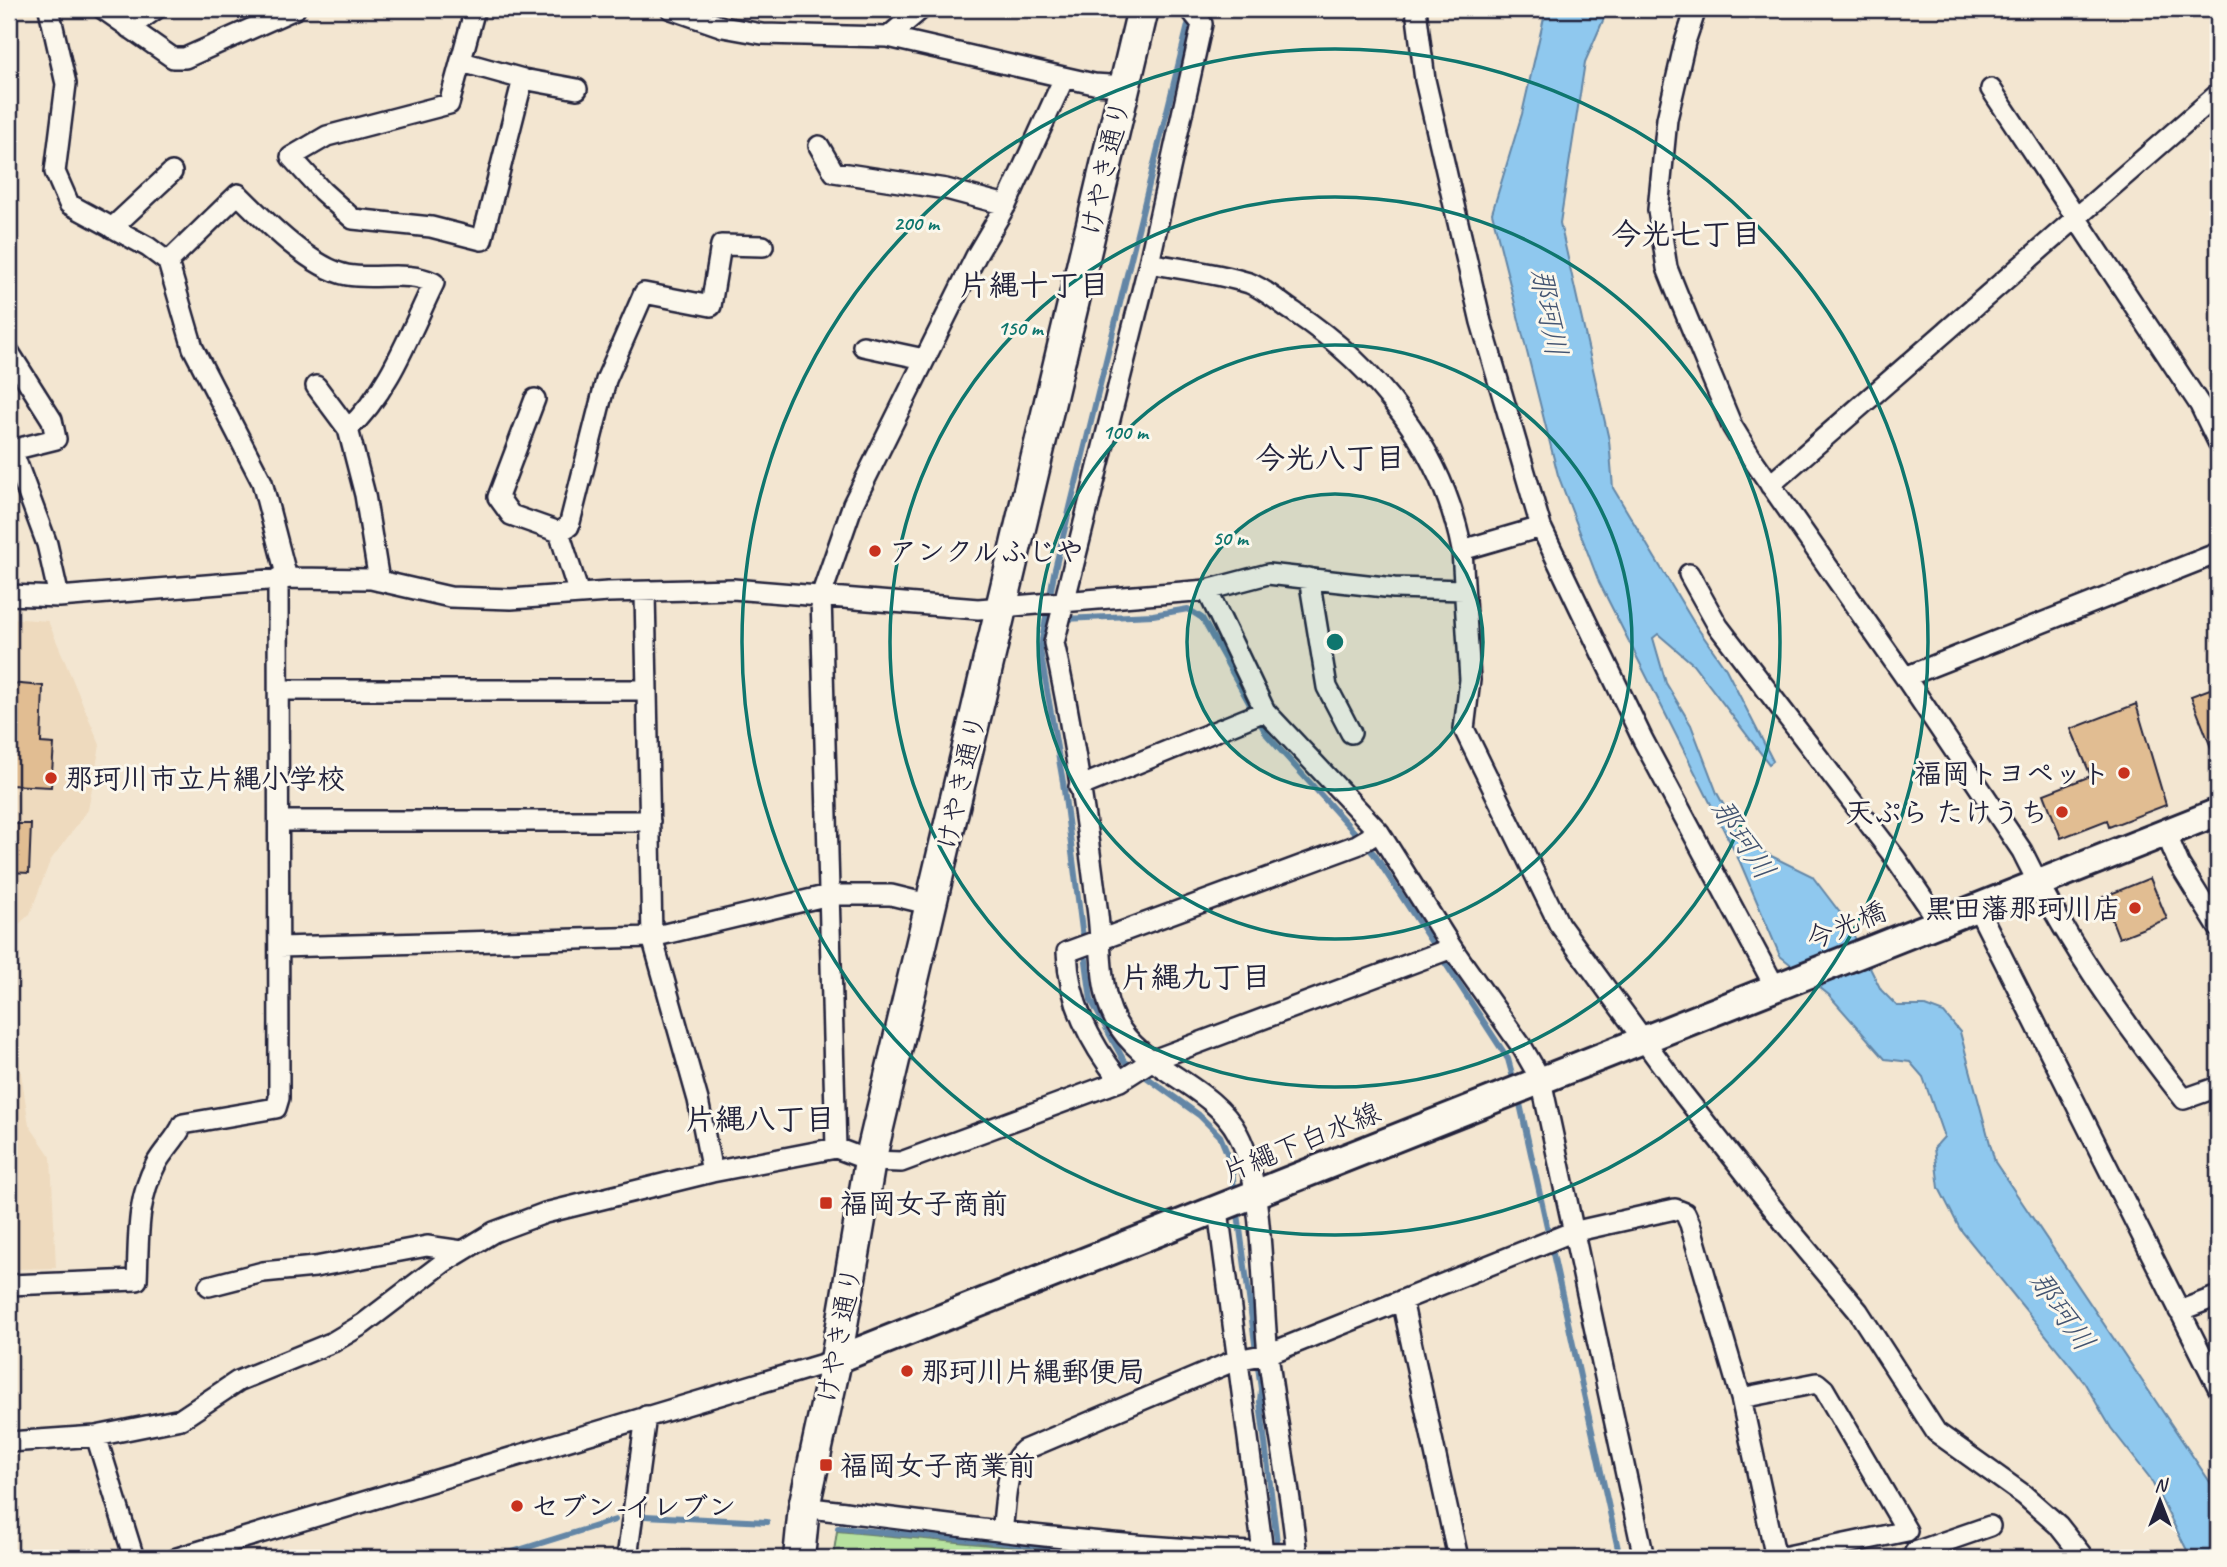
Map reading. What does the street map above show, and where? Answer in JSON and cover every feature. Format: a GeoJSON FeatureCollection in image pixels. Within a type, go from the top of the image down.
{"type":"FeatureCollection","features":[{"type":"Feature","properties":{"kind":"highway","name":"けやき通り"},"geometry":{"type":"LineString","coordinates":[[799,1558],[804,1507],[836,1360],[870,1161],[1143,9]]}},
{"type":"Feature","properties":{"kind":"main road"},"geometry":{"type":"LineString","coordinates":[[1932,925],[2218,812]]}},
{"type":"Feature","properties":{"kind":"main road","name":"今光橋"},"geometry":{"type":"LineString","coordinates":[[1783,984],[1932,925]]}},
{"type":"Feature","properties":{"kind":"main road","name":"片繩下白水線"},"geometry":{"type":"LineString","coordinates":[[836,1360],[1783,984]]}},
{"type":"Feature","properties":{"kind":"street"},"geometry":{"type":"LineString","coordinates":[[9,1285],[137,1280],[138,1216],[144,1192],[160,1156],[177,1138],[183,1124],[276,1108],[279,1098],[279,690],[282,578],[265,490],[193,348],[168,262],[148,247],[69,204],[58,184],[55,172],[64,73],[49,9]]}},
{"type":"Feature","properties":{"kind":"street"},"geometry":{"type":"LineString","coordinates":[[103,9],[173,58],[185,58],[295,9]]}},
{"type":"Feature","properties":{"kind":"street"},"geometry":{"type":"LineString","coordinates":[[130,28],[156,9]]}},
{"type":"Feature","properties":{"kind":"street"},"geometry":{"type":"LineString","coordinates":[[475,9],[449,104],[327,136],[291,157],[322,191],[354,219],[432,227],[482,240],[523,79]]}},
{"type":"Feature","properties":{"kind":"street"},"geometry":{"type":"LineString","coordinates":[[671,9],[723,27],[762,34],[888,37],[1094,85],[1125,86]]}},
{"type":"Feature","properties":{"kind":"street"},"geometry":{"type":"LineString","coordinates":[[888,37],[921,9]]}},
{"type":"Feature","properties":{"kind":"street"},"geometry":{"type":"LineString","coordinates":[[1416,9],[1425,80],[1481,322],[1541,527],[1654,762],[1783,984]]}},
{"type":"Feature","properties":{"kind":"street"},"geometry":{"type":"LineString","coordinates":[[1696,9],[1668,112],[1658,209],[1667,268],[1732,426],[2022,851],[2037,883],[2112,1002],[2183,1100],[2218,1087]]}},
{"type":"Feature","properties":{"kind":"street"},"geometry":{"type":"LineString","coordinates":[[804,1507],[1002,1531],[1297,1555],[1268,1354],[1255,1193],[1238,1134],[1224,1114],[1138,1049],[1115,1020],[1108,999],[1067,703],[1054,643],[1149,263],[1196,16]]}},
{"type":"Feature","properties":{"kind":"street"},"geometry":{"type":"LineString","coordinates":[[461,62],[523,79],[577,89]]}},
{"type":"Feature","properties":{"kind":"street"},"geometry":{"type":"LineString","coordinates":[[836,1149],[821,596],[853,504],[976,256],[1006,205],[1064,78]]}},
{"type":"Feature","properties":{"kind":"street"},"geometry":{"type":"LineString","coordinates":[[1991,89],[2200,405],[2218,442]]}},
{"type":"Feature","properties":{"kind":"street"},"geometry":{"type":"LineString","coordinates":[[1770,485],[2218,94]]}},
{"type":"Feature","properties":{"kind":"street"},"geometry":{"type":"LineString","coordinates":[[819,146],[834,172],[947,189],[1006,205]]}},
{"type":"Feature","properties":{"kind":"street"},"geometry":{"type":"LineString","coordinates":[[112,228],[172,172]]}},
{"type":"Feature","properties":{"kind":"street"},"geometry":{"type":"LineString","coordinates":[[168,262],[238,194],[301,250],[330,269],[346,275],[413,276],[434,283],[381,388],[363,415],[348,429]]}},
{"type":"Feature","properties":{"kind":"street"},"geometry":{"type":"LineString","coordinates":[[535,399],[498,497],[511,515],[558,532],[569,526],[606,380],[644,293],[711,306],[721,245],[763,246]]}},
{"type":"Feature","properties":{"kind":"street"},"geometry":{"type":"LineString","coordinates":[[1149,263],[1251,284],[1318,328],[1354,359],[1390,399],[1429,452],[1445,490],[1462,550],[1469,680],[1464,729],[1559,924],[1786,1226],[1858,1311],[1936,1432],[2024,1495],[2058,1525],[2084,1558]]}},
{"type":"Feature","properties":{"kind":"street"},"geometry":{"type":"LineString","coordinates":[[863,346],[924,359]]}},
{"type":"Feature","properties":{"kind":"street"},"geometry":{"type":"LineString","coordinates":[[9,352],[52,420],[56,439],[10,451],[44,535],[60,597]]}},
{"type":"Feature","properties":{"kind":"street"},"geometry":{"type":"LineString","coordinates":[[316,386],[348,429],[365,495],[379,581]]}},
{"type":"Feature","properties":{"kind":"street"},"geometry":{"type":"LineString","coordinates":[[1462,550],[1541,527]]}},
{"type":"Feature","properties":{"kind":"street"},"geometry":{"type":"LineString","coordinates":[[558,532],[579,594]]}},
{"type":"Feature","properties":{"kind":"street"},"geometry":{"type":"LineString","coordinates":[[1905,677],[2218,553]]}},
{"type":"Feature","properties":{"kind":"street"},"geometry":{"type":"LineString","coordinates":[[9,595],[60,597],[282,578],[379,581],[450,597],[511,599],[733,589],[978,609],[1207,590],[1268,574],[1394,588],[1464,590]]}},
{"type":"Feature","properties":{"kind":"street"},"geometry":{"type":"LineString","coordinates":[[1689,574],[1718,626],[1896,859],[1932,925]]}},
{"type":"Feature","properties":{"kind":"street"},"geometry":{"type":"LineString","coordinates":[[1309,578],[1324,674],[1351,733]]}},
{"type":"Feature","properties":{"kind":"street"},"geometry":{"type":"LineString","coordinates":[[1207,590],[1265,711],[1379,832],[1452,948],[1522,1047],[1541,1080],[1644,1558]]}},
{"type":"Feature","properties":{"kind":"street"},"geometry":{"type":"LineString","coordinates":[[645,593],[652,937],[698,1100],[712,1172]]}},
{"type":"Feature","properties":{"kind":"street"},"geometry":{"type":"LineString","coordinates":[[279,690],[647,690]]}},
{"type":"Feature","properties":{"kind":"street"},"geometry":{"type":"LineString","coordinates":[[1079,787],[1265,711]]}},
{"type":"Feature","properties":{"kind":"street"},"geometry":{"type":"LineString","coordinates":[[279,821],[650,821]]}},
{"type":"Feature","properties":{"kind":"street"},"geometry":{"type":"LineString","coordinates":[[1120,1081],[1084,1029],[1068,973],[1067,952],[1357,845],[1379,832]]}},
{"type":"Feature","properties":{"kind":"street"},"geometry":{"type":"LineString","coordinates":[[2166,833],[2179,864],[2218,927]]}},
{"type":"Feature","properties":{"kind":"street"},"geometry":{"type":"LineString","coordinates":[[279,947],[652,937],[829,895],[891,895],[932,905]]}},
{"type":"Feature","properties":{"kind":"street"},"geometry":{"type":"LineString","coordinates":[[1977,907],[2218,1387]]}},
{"type":"Feature","properties":{"kind":"street"},"geometry":{"type":"LineString","coordinates":[[9,1442],[96,1436],[181,1419],[238,1381],[333,1342],[363,1324],[461,1251],[513,1223],[712,1172],[836,1149],[870,1161],[901,1162],[1120,1081],[1153,1060],[1452,948]]}},
{"type":"Feature","properties":{"kind":"street"},"geometry":{"type":"LineString","coordinates":[[1002,1531],[1011,1475],[1016,1457],[1024,1450],[1236,1360],[1268,1354],[1572,1232],[1675,1209],[1685,1213],[1741,1398],[1777,1558],[1907,1531]]}},
{"type":"Feature","properties":{"kind":"street"},"geometry":{"type":"LineString","coordinates":[[1219,1210],[1236,1360],[1263,1552]]}},
{"type":"Feature","properties":{"kind":"street"},"geometry":{"type":"LineString","coordinates":[[209,1286],[263,1272],[315,1267],[427,1247],[461,1251]]}},
{"type":"Feature","properties":{"kind":"street"},"geometry":{"type":"LineString","coordinates":[[2179,1311],[2218,1296]]}},
{"type":"Feature","properties":{"kind":"street"},"geometry":{"type":"LineString","coordinates":[[1402,1300],[1458,1558]]}},
{"type":"Feature","properties":{"kind":"street"},"geometry":{"type":"LineString","coordinates":[[177,1558],[836,1360]]}},
{"type":"Feature","properties":{"kind":"street"},"geometry":{"type":"LineString","coordinates":[[1741,1398],[1817,1383],[1824,1389],[1907,1531],[1916,1555],[1990,1527]]}},
{"type":"Feature","properties":{"kind":"street"},"geometry":{"type":"LineString","coordinates":[[627,1558],[646,1416]]}},
{"type":"Feature","properties":{"kind":"street"},"geometry":{"type":"LineString","coordinates":[[96,1436],[134,1558]]}},
{"type":"Feature","properties":{"kind":"shaded area","name":"那珂川市立片縄小学校"},"geometry":{"type":"Polygon","coordinates":[[[9,618],[48,621],[100,745],[88,810],[50,861],[30,914],[9,933],[9,618]]]}},
{"type":"Feature","properties":{"kind":"shaded area"},"geometry":{"type":"Polygon","coordinates":[[[9,995],[29,1125],[51,1157],[56,1268],[9,1269],[9,995]]]}},
{"type":"Feature","properties":{"kind":"green space"},"geometry":{"type":"Polygon","coordinates":[[[837,1531],[1132,1558],[833,1558],[837,1531]]]}},
{"type":"Feature","properties":{"kind":"water","name":"那珂川"},"geometry":{"type":"Polygon","coordinates":[[[1546,9],[1608,9],[1585,62],[1560,223],[1609,440],[1613,488],[1694,623],[1726,669],[1773,761],[1769,764],[1693,664],[1658,634],[1653,638],[1666,683],[1691,725],[1717,793],[1735,826],[1759,850],[1812,876],[1847,922],[1881,990],[1897,1006],[1925,1006],[1944,1013],[1960,1032],[1995,1162],[2212,1485],[2218,1499],[2218,1558],[2191,1558],[2150,1478],[2111,1428],[2084,1382],[1960,1229],[1939,1188],[1934,1148],[1944,1137],[1923,1077],[1910,1062],[1885,1059],[1829,995],[1780,956],[1740,862],[1599,582],[1558,475],[1492,213],[1522,114],[1546,9]]]}},
{"type":"Feature","properties":{"kind":"building"},"geometry":{"type":"Polygon","coordinates":[[[9,683],[43,686],[41,743],[54,744],[51,787],[9,785],[9,683]]]}},
{"type":"Feature","properties":{"kind":"building"},"geometry":{"type":"Polygon","coordinates":[[[2218,686],[2218,762],[2217,763],[2191,696],[2218,686]]]}},
{"type":"Feature","properties":{"kind":"building","name":"福岡トヨペット"},"geometry":{"type":"Polygon","coordinates":[[[2136,704],[2166,805],[2109,827],[2107,820],[2061,838],[2044,794],[2091,776],[2071,729],[2136,704]]]}},
{"type":"Feature","properties":{"kind":"building"},"geometry":{"type":"Polygon","coordinates":[[[9,824],[31,824],[29,873],[9,872],[9,824]]]}},
{"type":"Feature","properties":{"kind":"building","name":"黒田藩那珂川店"},"geometry":{"type":"Polygon","coordinates":[[[2150,878],[2167,919],[2119,938],[2103,897],[2150,878]]]}},
{"type":"Feature","properties":{"kind":"waterway"},"geometry":{"type":"LineString","coordinates":[[1207,9],[1189,21],[1054,573],[1040,650],[1063,782],[1091,1000],[1124,1061],[1199,1115],[1220,1136],[1231,1163],[1235,1196]]}},
{"type":"Feature","properties":{"kind":"waterway"},"geometry":{"type":"LineString","coordinates":[[1064,619],[1153,615],[1188,609],[1202,618],[1267,735],[1374,854],[1508,1059],[1515,1085]]}},
{"type":"Feature","properties":{"kind":"waterway"},"geometry":{"type":"LineString","coordinates":[[1518,1095],[1620,1558]]}},
{"type":"Feature","properties":{"kind":"waterway"},"geometry":{"type":"LineString","coordinates":[[1237,1206],[1261,1389],[1260,1402],[1278,1550]]}},
{"type":"Feature","properties":{"kind":"waterway"},"geometry":{"type":"LineString","coordinates":[[645,1516],[767,1522]]}},
{"type":"Feature","properties":{"kind":"waterway"},"geometry":{"type":"LineString","coordinates":[[493,1558],[615,1520]]}},
{"type":"Feature","properties":{"kind":"waterway"},"geometry":{"type":"LineString","coordinates":[[838,1528],[1062,1548]]}},
{"type":"Feature","properties":{"kind":"waterway"},"geometry":{"type":"LineString","coordinates":[[1127,1554],[1179,1558]]}},
{"type":"Feature","properties":{"kind":"place","name":"アンクルふじや"},"geometry":{"type":"Point","coordinates":[875,551]}},
{"type":"Feature","properties":{"kind":"place","name":"福岡トヨペット"},"geometry":{"type":"Point","coordinates":[2124,773]}},
{"type":"Feature","properties":{"kind":"place","name":"那珂川市立片縄小学校"},"geometry":{"type":"Point","coordinates":[51,778]}},
{"type":"Feature","properties":{"kind":"place","name":"天ぷら たけうち"},"geometry":{"type":"Point","coordinates":[2062,812]}},
{"type":"Feature","properties":{"kind":"place","name":"黒田藩那珂川店"},"geometry":{"type":"Point","coordinates":[2135,908]}},
{"type":"Feature","properties":{"kind":"place","name":"福岡女子商前"},"geometry":{"type":"Point","coordinates":[826,1203]}},
{"type":"Feature","properties":{"kind":"place","name":"那珂川片縄郵便局"},"geometry":{"type":"Point","coordinates":[907,1371]}},
{"type":"Feature","properties":{"kind":"place","name":"福岡女子商業前"},"geometry":{"type":"Point","coordinates":[826,1465]}},
{"type":"Feature","properties":{"kind":"place","name":"セブン-イレブン"},"geometry":{"type":"Point","coordinates":[517,1506]}},
{"type":"Feature","properties":{"kind":"district","name":"今光七丁目"},"geometry":{"type":"Point","coordinates":[1686,234]}},
{"type":"Feature","properties":{"kind":"district","name":"片縄十丁目"},"geometry":{"type":"Point","coordinates":[1034,285]}},
{"type":"Feature","properties":{"kind":"district","name":"今光八丁目"},"geometry":{"type":"Point","coordinates":[1330,458]}},
{"type":"Feature","properties":{"kind":"district","name":"片縄九丁目"},"geometry":{"type":"Point","coordinates":[1196,977]}},
{"type":"Feature","properties":{"kind":"district","name":"片縄八丁目"},"geometry":{"type":"Point","coordinates":[760,1119]}}]}
